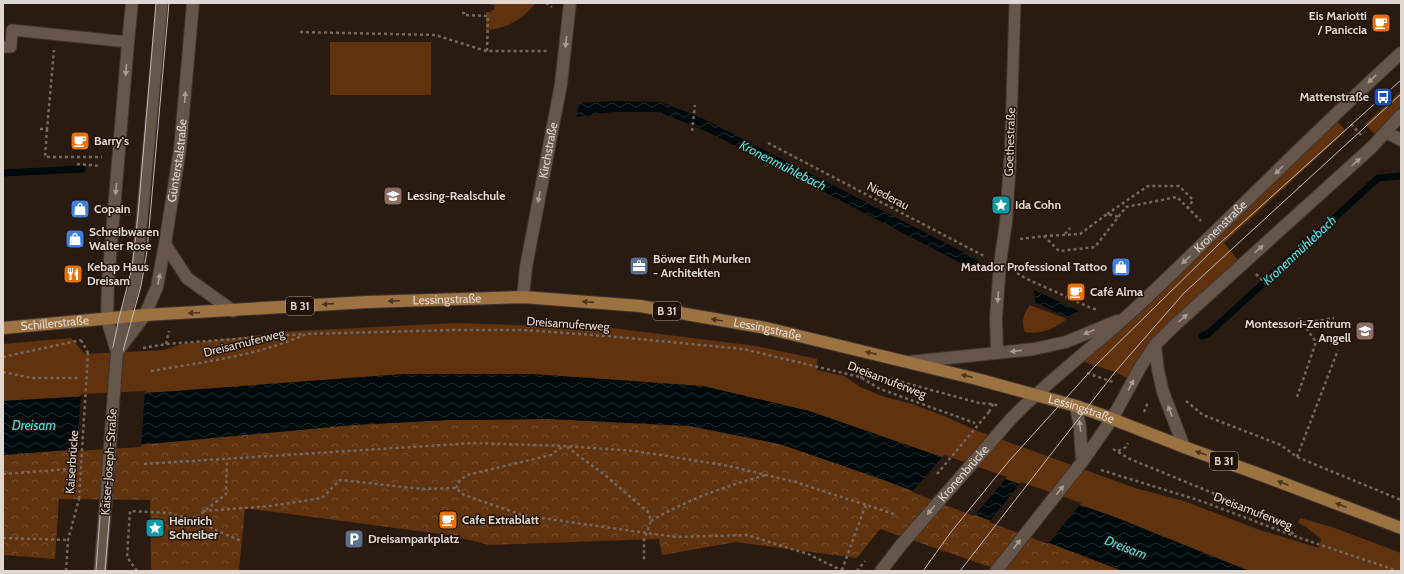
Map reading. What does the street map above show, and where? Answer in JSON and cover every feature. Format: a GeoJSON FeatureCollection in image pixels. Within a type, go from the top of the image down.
{"type":"FeatureCollection","features":[{"type":"Feature","properties":{"kind":"main road"},"geometry":{"type":"LineString","coordinates":[[107,319],[108,282],[132,3]]}},
{"type":"Feature","properties":{"kind":"main road","name":"Günterstalstraße"},"geometry":{"type":"LineString","coordinates":[[145,315],[157,287],[180,149],[193,3]]}},
{"type":"Feature","properties":{"kind":"main road","name":"Kirchstraße"},"geometry":{"type":"LineString","coordinates":[[523,297],[526,266],[561,84],[570,3]]}},
{"type":"Feature","properties":{"kind":"main road","name":"Kronenstraße"},"geometry":{"type":"LineString","coordinates":[[1036,395],[1126,318],[1215,234],[1339,110],[1401,53]]}},
{"type":"Feature","properties":{"kind":"main road"},"geometry":{"type":"LineString","coordinates":[[996,571],[1082,462],[1086,448],[1112,419],[1141,366],[1155,345],[1173,326],[1372,147],[1401,115]]}},
{"type":"Feature","properties":{"kind":"main road"},"geometry":{"type":"LineString","coordinates":[[1386,132],[1401,140]]}},
{"type":"Feature","properties":{"kind":"main road","name":"Goethestraße"},"geometry":{"type":"LineString","coordinates":[[997,353],[996,318],[1000,263],[1006,222],[1010,161]]}},
{"type":"Feature","properties":{"kind":"main road"},"geometry":{"type":"LineString","coordinates":[[165,244],[186,278],[233,311]]}},
{"type":"Feature","properties":{"kind":"main road","name":"Lessingstraße"},"geometry":{"type":"LineString","coordinates":[[107,319],[145,315],[367,302],[523,297],[640,306],[766,328],[909,362],[1076,406],[1401,528]]}},
{"type":"Feature","properties":{"kind":"main road"},"geometry":{"type":"LineString","coordinates":[[117,352],[145,315]]}},
{"type":"Feature","properties":{"kind":"main road"},"geometry":{"type":"LineString","coordinates":[[909,362],[1034,349],[1066,342],[1126,318]]}},
{"type":"Feature","properties":{"kind":"main road","name":"Schillerstraße"},"geometry":{"type":"LineString","coordinates":[[3,328],[107,319]]}},
{"type":"Feature","properties":{"kind":"main road","name":"Kaiser-Joseph-Straße"},"geometry":{"type":"LineString","coordinates":[[100,571],[117,352],[107,319]]}},
{"type":"Feature","properties":{"kind":"main road"},"geometry":{"type":"LineString","coordinates":[[1155,345],[1158,370],[1163,392],[1184,447]]}},
{"type":"Feature","properties":{"kind":"main road","name":"Kronenbrücke"},"geometry":{"type":"LineString","coordinates":[[881,571],[897,549],[1010,420],[1036,395]]}},
{"type":"Feature","properties":{"kind":"main road"},"geometry":{"type":"LineString","coordinates":[[1076,406],[1080,428],[1086,448]]}},
{"type":"Feature","properties":{"kind":"main road","name":"Kronenbrücke"},"geometry":{"type":"LineString","coordinates":[[890,571],[897,549]]}},
{"type":"Feature","properties":{"kind":"lane"},"geometry":{"type":"LineString","coordinates":[[117,352],[125,317],[135,285],[162,3]]}},
{"type":"Feature","properties":{"kind":"lane","name":"Goethestraße"},"geometry":{"type":"LineString","coordinates":[[1010,161],[1015,3]]}},
{"type":"Feature","properties":{"kind":"lane"},"geometry":{"type":"LineString","coordinates":[[3,47],[12,47],[12,30],[128,42]]}},
{"type":"Feature","properties":{"kind":"path"},"geometry":{"type":"LineString","coordinates":[[462,13],[464,13],[464,15],[488,16],[487,51]]}},
{"type":"Feature","properties":{"kind":"path"},"geometry":{"type":"LineString","coordinates":[[300,32],[435,35],[487,51],[565,51]]}},
{"type":"Feature","properties":{"kind":"path"},"geometry":{"type":"LineString","coordinates":[[55,34],[45,157],[93,156],[119,158]]}},
{"type":"Feature","properties":{"kind":"path"},"geometry":{"type":"LineString","coordinates":[[692,131],[695,105]]}},
{"type":"Feature","properties":{"kind":"path"},"geometry":{"type":"LineString","coordinates":[[1339,110],[1372,147]]}},
{"type":"Feature","properties":{"kind":"path"},"geometry":{"type":"LineString","coordinates":[[40,129],[47,129]]}},
{"type":"Feature","properties":{"kind":"path","name":"Niederau"},"geometry":{"type":"LineString","coordinates":[[768,143],[1000,263],[1025,278],[1091,308],[1126,318]]}},
{"type":"Feature","properties":{"kind":"path"},"geometry":{"type":"LineString","coordinates":[[77,164],[87,164]]}},
{"type":"Feature","properties":{"kind":"path"},"geometry":{"type":"LineString","coordinates":[[1003,240],[1080,234],[1148,186],[1179,186],[1193,200],[1188,208]]}},
{"type":"Feature","properties":{"kind":"path"},"geometry":{"type":"LineString","coordinates":[[1044,236],[1059,251],[1086,250],[1095,247],[1126,207],[1178,198],[1215,234]]}},
{"type":"Feature","properties":{"kind":"path"},"geometry":{"type":"LineString","coordinates":[[1107,214],[1124,217]]}},
{"type":"Feature","properties":{"kind":"path"},"geometry":{"type":"LineString","coordinates":[[1065,235],[1070,228]]}},
{"type":"Feature","properties":{"kind":"path"},"geometry":{"type":"LineString","coordinates":[[1259,277],[1266,284]]}},
{"type":"Feature","properties":{"kind":"path"},"geometry":{"type":"LineString","coordinates":[[1297,398],[1316,342],[1299,318]]}},
{"type":"Feature","properties":{"kind":"path"},"geometry":{"type":"LineString","coordinates":[[1303,323],[1334,318]]}},
{"type":"Feature","properties":{"kind":"path","name":"Dreisamuferweg"},"geometry":{"type":"LineString","coordinates":[[151,371],[228,358],[287,342],[306,334],[509,330],[607,336],[743,349],[860,377],[880,389],[975,423]]}},
{"type":"Feature","properties":{"kind":"path"},"geometry":{"type":"LineString","coordinates":[[117,352],[166,344],[306,334]]}},
{"type":"Feature","properties":{"kind":"path"},"geometry":{"type":"LineString","coordinates":[[3,357],[81,340]]}},
{"type":"Feature","properties":{"kind":"path"},"geometry":{"type":"LineString","coordinates":[[1297,457],[1338,350]]}},
{"type":"Feature","properties":{"kind":"path","name":"Kaiserbrücke"},"geometry":{"type":"LineString","coordinates":[[66,571],[68,540],[79,499],[88,353]]}},
{"type":"Feature","properties":{"kind":"path"},"geometry":{"type":"LineString","coordinates":[[3,372],[32,378],[78,378]]}},
{"type":"Feature","properties":{"kind":"path"},"geometry":{"type":"LineString","coordinates":[[1083,372],[1115,383]]}},
{"type":"Feature","properties":{"kind":"path"},"geometry":{"type":"LineString","coordinates":[[860,377],[884,377],[979,403],[993,404],[989,412]]}},
{"type":"Feature","properties":{"kind":"path"},"geometry":{"type":"LineString","coordinates":[[1183,398],[1203,415],[1280,446],[1297,457],[1401,499]]}},
{"type":"Feature","properties":{"kind":"path"},"geometry":{"type":"LineString","coordinates":[[144,464],[474,443],[566,446],[635,451],[729,466],[794,482],[897,515]]}},
{"type":"Feature","properties":{"kind":"path"},"geometry":{"type":"LineString","coordinates":[[456,488],[460,480],[468,475],[551,455],[562,446]]}},
{"type":"Feature","properties":{"kind":"path"},"geometry":{"type":"LineString","coordinates":[[566,446],[606,476],[648,512],[652,521]]}},
{"type":"Feature","properties":{"kind":"path"},"geometry":{"type":"LineString","coordinates":[[1117,451],[1130,459],[1281,521],[1297,537]]}},
{"type":"Feature","properties":{"kind":"path"},"geometry":{"type":"LineString","coordinates":[[193,520],[226,494],[227,458]]}},
{"type":"Feature","properties":{"kind":"path"},"geometry":{"type":"LineString","coordinates":[[3,474],[70,469]]}},
{"type":"Feature","properties":{"kind":"path","name":"Dreisamuferweg"},"geometry":{"type":"LineString","coordinates":[[1101,470],[1201,501],[1297,537],[1398,571]]}},
{"type":"Feature","properties":{"kind":"path"},"geometry":{"type":"LineString","coordinates":[[644,562],[644,540],[652,521],[670,510],[701,497],[746,480],[767,475]]}},
{"type":"Feature","properties":{"kind":"path"},"geometry":{"type":"LineString","coordinates":[[203,511],[270,506],[322,498],[340,480],[422,489],[456,488],[464,495],[522,515],[676,537],[747,535],[808,554],[843,571],[866,504]]}},
{"type":"Feature","properties":{"kind":"path"},"geometry":{"type":"LineString","coordinates":[[137,571],[127,557],[130,511],[170,513],[193,520],[241,541]]}},
{"type":"Feature","properties":{"kind":"path"},"geometry":{"type":"LineString","coordinates":[[3,538],[68,540]]}},
{"type":"Feature","properties":{"kind":"green space"},"geometry":{"type":"Polygon","coordinates":[[[491,3],[536,3],[514,22],[494,29],[486,30],[486,12],[491,12],[491,10],[494,10],[494,5],[491,5],[491,3]]]}},
{"type":"Feature","properties":{"kind":"green space"},"geometry":{"type":"Polygon","coordinates":[[[330,42],[431,42],[431,95],[330,95],[330,42]]]}},
{"type":"Feature","properties":{"kind":"green space"},"geometry":{"type":"Polygon","coordinates":[[[1401,91],[1401,106],[1376,136],[1365,124],[1401,91]]]}},
{"type":"Feature","properties":{"kind":"green space"},"geometry":{"type":"Polygon","coordinates":[[[1336,120],[1346,131],[1224,243],[1238,260],[1168,324],[1129,379],[1115,372],[1084,362],[1243,213],[1336,120]]]}},
{"type":"Feature","properties":{"kind":"green space"},"geometry":{"type":"Polygon","coordinates":[[[1030,305],[1067,319],[1057,326],[1042,332],[1025,332],[1023,318],[1030,305]]]}},
{"type":"Feature","properties":{"kind":"green space"},"geometry":{"type":"Polygon","coordinates":[[[456,323],[612,328],[756,346],[817,359],[817,370],[844,376],[860,387],[882,396],[912,404],[973,429],[1135,488],[1184,501],[1257,529],[1319,548],[1321,539],[1298,522],[1300,518],[1332,527],[1401,553],[1401,571],[1249,571],[1112,516],[809,411],[703,386],[161,392],[3,401],[3,344],[71,338],[85,354],[164,350],[182,344],[296,331],[456,323]]]}},
{"type":"Feature","properties":{"kind":"green space"},"geometry":{"type":"Polygon","coordinates":[[[550,419],[690,426],[780,444],[884,480],[1123,571],[1002,571],[880,529],[857,558],[736,542],[662,555],[659,539],[490,545],[448,535],[245,508],[239,570],[151,570],[150,500],[59,499],[55,559],[3,555],[3,455],[353,425],[447,420],[550,419]]]}},
{"type":"Feature","properties":{"kind":"water"},"geometry":{"type":"Polygon","coordinates":[[[612,101],[661,102],[700,117],[977,259],[978,272],[718,137],[687,123],[657,112],[613,112],[576,117],[580,103],[612,101]]]}},
{"type":"Feature","properties":{"kind":"water"},"geometry":{"type":"Polygon","coordinates":[[[1034,290],[1079,311],[1068,318],[1035,302],[1034,290]]]}},
{"type":"Feature","properties":{"kind":"water","name":"Dreisam"},"geometry":{"type":"Polygon","coordinates":[[[403,374],[533,374],[703,386],[809,411],[1112,516],[1249,571],[1123,571],[884,480],[780,444],[690,426],[550,419],[447,420],[353,425],[160,443],[3,455],[3,401],[161,392],[403,374]]]}},
{"type":"Feature","properties":{"kind":"pier"},"geometry":{"type":"Polygon","coordinates":[[[145,391],[141,447],[77,451],[81,394],[145,391]]]}},
{"type":"Feature","properties":{"kind":"pier"},"geometry":{"type":"Polygon","coordinates":[[[944,455],[1007,477],[974,516],[912,492],[944,455]]]}},
{"type":"Feature","properties":{"kind":"pier"},"geometry":{"type":"Polygon","coordinates":[[[1021,482],[1081,503],[1048,544],[989,522],[1021,482]]]}},
{"type":"Feature","properties":{"kind":"waterway","name":"Kronenmühlebach"},"geometry":{"type":"LineString","coordinates":[[3,173],[82,169]]}},
{"type":"Feature","properties":{"kind":"waterway","name":"Kronenmühlebach"},"geometry":{"type":"LineString","coordinates":[[1202,336],[1209,333],[1378,178],[1401,176]]}},
{"type":"Feature","properties":{"kind":"tram line"},"geometry":{"type":"LineString","coordinates":[[96,571],[112,352],[132,268],[156,3]]}},
{"type":"Feature","properties":{"kind":"tram line"},"geometry":{"type":"LineString","coordinates":[[105,571],[123,351],[141,286],[147,251],[169,3]]}},
{"type":"Feature","properties":{"kind":"tram line"},"geometry":{"type":"LineString","coordinates":[[923,571],[951,532],[1009,461],[1095,366],[1219,244],[1401,80]]}},
{"type":"Feature","properties":{"kind":"tram line"},"geometry":{"type":"LineString","coordinates":[[960,571],[1115,372],[1184,293],[1401,94]]}},
{"type":"Feature","properties":{"kind":"place","name":"Eis Mariotti / Paniccia"},"geometry":{"type":"Point","coordinates":[1381,23]}},
{"type":"Feature","properties":{"kind":"place","name":"Mattenstraße"},"geometry":{"type":"Point","coordinates":[1383,97]}},
{"type":"Feature","properties":{"kind":"place","name":"Barry's"},"geometry":{"type":"Point","coordinates":[80,141]}},
{"type":"Feature","properties":{"kind":"place","name":"Lessing-Realschule"},"geometry":{"type":"Point","coordinates":[393,196]}},
{"type":"Feature","properties":{"kind":"place","name":"Ida Cohn"},"geometry":{"type":"Point","coordinates":[1001,205]}},
{"type":"Feature","properties":{"kind":"place","name":"Copain"},"geometry":{"type":"Point","coordinates":[80,209]}},
{"type":"Feature","properties":{"kind":"place","name":"Schreibwaren Walter Rose"},"geometry":{"type":"Point","coordinates":[75,239]}},
{"type":"Feature","properties":{"kind":"place","name":"Böwer Eith Murken - Architekten"},"geometry":{"type":"Point","coordinates":[639,266]}},
{"type":"Feature","properties":{"kind":"place","name":"Matador Professional Tattoo"},"geometry":{"type":"Point","coordinates":[1121,267]}},
{"type":"Feature","properties":{"kind":"place","name":"Kebap Haus Dreisam"},"geometry":{"type":"Point","coordinates":[73,274]}},
{"type":"Feature","properties":{"kind":"place","name":"Café Alma"},"geometry":{"type":"Point","coordinates":[1076,292]}},
{"type":"Feature","properties":{"kind":"place","name":"Montessori-Zentrum Angell"},"geometry":{"type":"Point","coordinates":[1365,331]}},
{"type":"Feature","properties":{"kind":"place","name":"Cafe Extrablatt"},"geometry":{"type":"Point","coordinates":[448,520]}},
{"type":"Feature","properties":{"kind":"place","name":"Heinrich Schreiber"},"geometry":{"type":"Point","coordinates":[155,528]}},
{"type":"Feature","properties":{"kind":"place","name":"Dreisamparkplatz"},"geometry":{"type":"Point","coordinates":[354,539]}}]}
